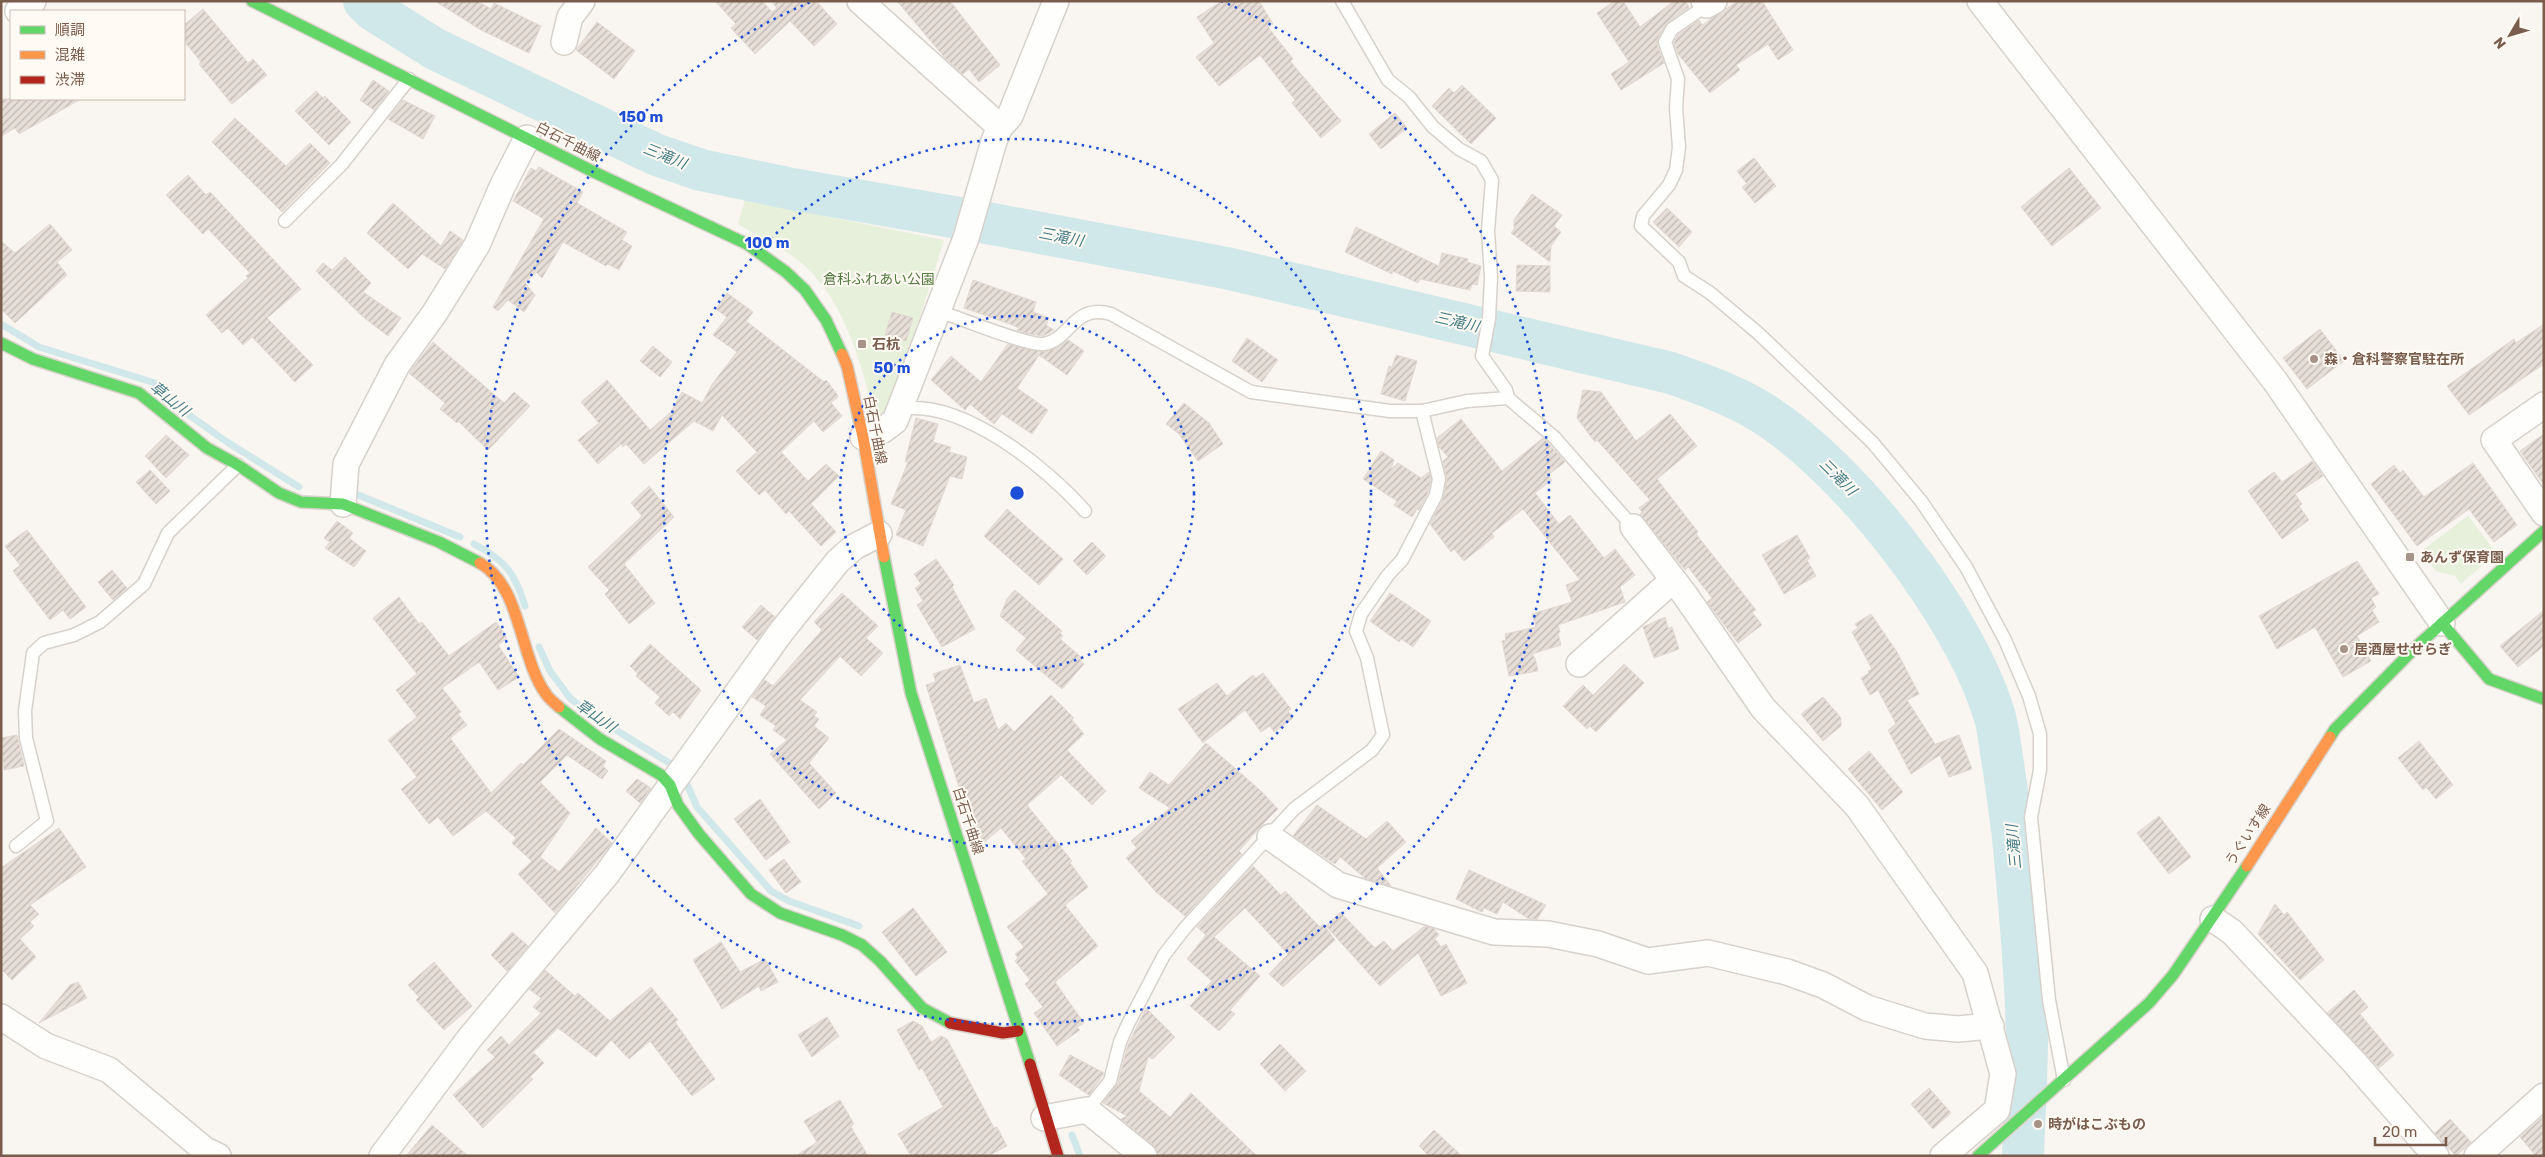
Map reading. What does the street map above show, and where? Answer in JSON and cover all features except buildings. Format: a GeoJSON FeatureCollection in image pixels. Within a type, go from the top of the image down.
{"type":"FeatureCollection","features":[{"type":"Feature","properties":{"kind":"street"},"geometry":{"type":"LineString","coordinates":[[20,10],[33,1]]}},
{"type":"Feature","properties":{"kind":"street","name":"白石千曲線"},"geometry":{"type":"LineString","coordinates":[[252,1],[527,138],[747,244],[786,272],[805,290],[826,320],[847,366],[863,437],[879,534],[911,693],[984,919],[1044,1118],[1058,1156]]}},
{"type":"Feature","properties":{"kind":"street"},"geometry":{"type":"LineString","coordinates":[[564,42],[570,16],[582,1]]}},
{"type":"Feature","properties":{"kind":"street"},"geometry":{"type":"LineString","coordinates":[[860,1],[1000,127]]}},
{"type":"Feature","properties":{"kind":"street"},"geometry":{"type":"LineString","coordinates":[[863,437],[883,430],[895,421],[967,234],[994,141],[1000,127],[1010,116],[1056,1]]}},
{"type":"Feature","properties":{"kind":"street"},"geometry":{"type":"LineString","coordinates":[[1980,1],[2275,381],[2442,623],[2489,679],[2544,699]]}},
{"type":"Feature","properties":{"kind":"street"},"geometry":{"type":"LineString","coordinates":[[343,504],[346,464],[397,365],[434,314],[477,245],[502,187],[527,138]]}},
{"type":"Feature","properties":{"kind":"street"},"geometry":{"type":"LineString","coordinates":[[1,343],[34,359],[139,393],[207,448],[279,493],[301,502],[343,504],[439,542],[466,554],[488,568],[505,588],[533,670],[546,695],[574,720],[600,739],[661,775],[676,777]]}},
{"type":"Feature","properties":{"kind":"street"},"geometry":{"type":"LineString","coordinates":[[2544,405],[2494,440],[2544,512]]}},
{"type":"Feature","properties":{"kind":"street"},"geometry":{"type":"LineString","coordinates":[[1632,526],[1673,580],[1763,708],[1856,806],[1975,973],[2003,1074],[1997,1110],[1943,1156]]}},
{"type":"Feature","properties":{"kind":"street","name":"うぐいす線"},"geometry":{"type":"LineString","coordinates":[[1978,1156],[2120,1031],[2173,975],[2213,919],[2335,729],[2442,623],[2544,531]]}},
{"type":"Feature","properties":{"kind":"street"},"geometry":{"type":"LineString","coordinates":[[382,1156],[469,1039],[607,874],[781,632],[838,561],[854,547],[879,534]]}},
{"type":"Feature","properties":{"kind":"street"},"geometry":{"type":"LineString","coordinates":[[1579,664],[1673,580]]}},
{"type":"Feature","properties":{"kind":"street"},"geometry":{"type":"LineString","coordinates":[[676,777],[678,806],[699,834],[751,894],[764,904],[780,913],[842,935],[862,946],[880,961],[922,1008],[938,1018],[954,1024],[1002,1033],[1018,1031]]}},
{"type":"Feature","properties":{"kind":"street"},"geometry":{"type":"LineString","coordinates":[[1270,837],[1338,885],[1494,932],[1556,936],[1598,944],[1648,961],[1708,953],[1787,972],[1823,985],[1867,1008],[1925,1026],[1958,1029],[1991,1026]]}},
{"type":"Feature","properties":{"kind":"street"},"geometry":{"type":"LineString","coordinates":[[2213,919],[2239,939],[2354,1062],[2436,1156]]}},
{"type":"Feature","properties":{"kind":"street"},"geometry":{"type":"LineString","coordinates":[[1,1017],[46,1046],[109,1070],[206,1150],[218,1156]]}},
{"type":"Feature","properties":{"kind":"street"},"geometry":{"type":"LineString","coordinates":[[2477,1156],[2544,1096]]}},
{"type":"Feature","properties":{"kind":"street"},"geometry":{"type":"LineString","coordinates":[[1044,1118],[1087,1110],[1144,1156]]}},
{"type":"Feature","properties":{"kind":"lane"},"geometry":{"type":"LineString","coordinates":[[1342,1],[1388,80],[1409,98],[1433,127],[1459,149],[1481,161],[1492,180],[1488,231],[1491,277],[1489,319],[1482,356],[1506,390],[1508,398],[1554,437],[1632,526]]}},
{"type":"Feature","properties":{"kind":"lane"},"geometry":{"type":"LineString","coordinates":[[1708,2],[1672,29],[1665,42],[1678,79],[1676,108],[1679,148],[1673,178],[1643,216],[1641,226],[1679,262],[1684,276],[1709,292],[1758,332],[1872,443],[1921,501],[1966,567],[2005,640],[2029,696],[2040,734],[2040,770],[2031,817],[2049,1000],[2064,1081]]}},
{"type":"Feature","properties":{"kind":"lane"},"geometry":{"type":"LineString","coordinates":[[285,221],[341,165],[409,79]]}},
{"type":"Feature","properties":{"kind":"lane"},"geometry":{"type":"LineString","coordinates":[[937,311],[1022,340],[1043,344],[1051,341],[1086,314],[1099,310],[1111,314],[1251,392],[1390,411],[1422,410],[1467,401],[1508,398]]}},
{"type":"Feature","properties":{"kind":"lane"},"geometry":{"type":"LineString","coordinates":[[900,409],[916,406],[947,413],[1013,446],[1046,472],[1085,511]]}},
{"type":"Feature","properties":{"kind":"lane"},"geometry":{"type":"LineString","coordinates":[[1087,1110],[1110,1081],[1120,1042],[1164,955],[1185,928],[1247,858],[1270,837],[1294,808],[1372,750],[1383,735],[1367,658],[1356,631],[1361,614],[1388,575],[1402,560],[1436,495],[1439,480],[1422,410]]}},
{"type":"Feature","properties":{"kind":"lane"},"geometry":{"type":"LineString","coordinates":[[16,846],[47,821],[26,738],[25,711],[33,653],[44,642],[74,635],[100,622],[144,584],[168,532],[238,466]]}},
{"type":"Feature","properties":{"kind":"green space","name":"倉科ふれあい公園"},"geometry":{"type":"Polygon","coordinates":[[[745,200],[944,240],[917,327],[888,410],[876,420],[858,357],[842,317],[831,298],[819,281],[797,259],[738,224],[745,200]]]}},
{"type":"Feature","properties":{"kind":"green space"},"geometry":{"type":"Polygon","coordinates":[[[2468,516],[2496,553],[2461,584],[2455,576],[2436,571],[2421,551],[2468,516]]]}},
{"type":"Feature","properties":{"kind":"waterway","name":"三滝川"},"geometry":{"type":"LineString","coordinates":[[364,1],[373,10],[435,49],[657,155],[701,170],[792,189],[982,222],[1226,268],[1671,373],[1728,395],[1761,412],[1795,437],[1831,468],[1900,546],[1931,589],[1957,633],[1979,675],[1994,714],[1997,723],[2011,824],[2024,967],[2027,1068],[2023,1156]]}},
{"type":"Feature","properties":{"kind":"waterway","name":"草山川"},"geometry":{"type":"LineString","coordinates":[[1,324],[39,347],[155,383],[175,405],[227,442],[299,487]]}},
{"type":"Feature","properties":{"kind":"waterway","name":"草山川"},"geometry":{"type":"LineString","coordinates":[[356,494],[460,537]]}},
{"type":"Feature","properties":{"kind":"waterway","name":"草山川"},"geometry":{"type":"LineString","coordinates":[[474,544],[494,556],[513,576],[525,606]]}},
{"type":"Feature","properties":{"kind":"waterway","name":"草山川"},"geometry":{"type":"LineString","coordinates":[[539,647],[550,671],[570,698],[590,714],[671,764],[686,782],[697,807],[771,891],[789,901],[859,926]]}},
{"type":"Feature","properties":{"kind":"waterway","name":"草山川"},"geometry":{"type":"LineString","coordinates":[[1072,1135],[1080,1156]]}},
{"type":"Feature","properties":{"kind":"traffic: fast"},"geometry":{"type":"LineString","coordinates":[[252,1],[596,173],[747,244],[786,272],[805,290],[826,320],[842,354]]}},
{"type":"Feature","properties":{"kind":"traffic: fast"},"geometry":{"type":"LineString","coordinates":[[1,343],[33,359],[139,393],[207,448],[238,465],[279,493],[301,502],[343,504],[439,542],[480,563]]}},
{"type":"Feature","properties":{"kind":"traffic: fast"},"geometry":{"type":"LineString","coordinates":[[2330,737],[2335,729],[2418,645],[2544,531]]}},
{"type":"Feature","properties":{"kind":"traffic: fast"},"geometry":{"type":"LineString","coordinates":[[884,557],[911,693],[1030,1064]]}},
{"type":"Feature","properties":{"kind":"traffic: fast"},"geometry":{"type":"LineString","coordinates":[[2442,623],[2489,679],[2544,699]]}},
{"type":"Feature","properties":{"kind":"traffic: fast"},"geometry":{"type":"LineString","coordinates":[[559,707],[600,739],[661,775],[670,785],[678,805],[699,834],[751,894],[780,913],[842,935],[862,945],[880,961],[922,1008],[950,1023]]}},
{"type":"Feature","properties":{"kind":"traffic: fast"},"geometry":{"type":"LineString","coordinates":[[1978,1156],[2149,1003],[2173,975],[2247,866]]}},
{"type":"Feature","properties":{"kind":"traffic: slow"},"geometry":{"type":"LineString","coordinates":[[842,354],[847,366],[863,437],[884,557]]}},
{"type":"Feature","properties":{"kind":"traffic: slow"},"geometry":{"type":"LineString","coordinates":[[480,563],[494,574],[504,588],[519,624],[537,679],[547,696],[559,707]]}},
{"type":"Feature","properties":{"kind":"traffic: slow"},"geometry":{"type":"LineString","coordinates":[[2247,866],[2330,737]]}},
{"type":"Feature","properties":{"kind":"traffic: jam"},"geometry":{"type":"LineString","coordinates":[[950,1023],[1003,1033],[1018,1031]]}},
{"type":"Feature","properties":{"kind":"traffic: jam"},"geometry":{"type":"LineString","coordinates":[[1030,1064],[1058,1156]]}},
{"type":"Feature","properties":{"kind":"place","name":"石杭"},"geometry":{"type":"Point","coordinates":[862,344]}},
{"type":"Feature","properties":{"kind":"place","name":"森・倉科警察官駐在所"},"geometry":{"type":"Point","coordinates":[2314,359]}},
{"type":"Feature","properties":{"kind":"place","name":"あんず保育園"},"geometry":{"type":"Point","coordinates":[2410,557]}},
{"type":"Feature","properties":{"kind":"place","name":"居酒屋せせらぎ"},"geometry":{"type":"Point","coordinates":[2344,649]}},
{"type":"Feature","properties":{"kind":"place","name":"時がはこぶもの"},"geometry":{"type":"Point","coordinates":[2038,1124]}}]}
